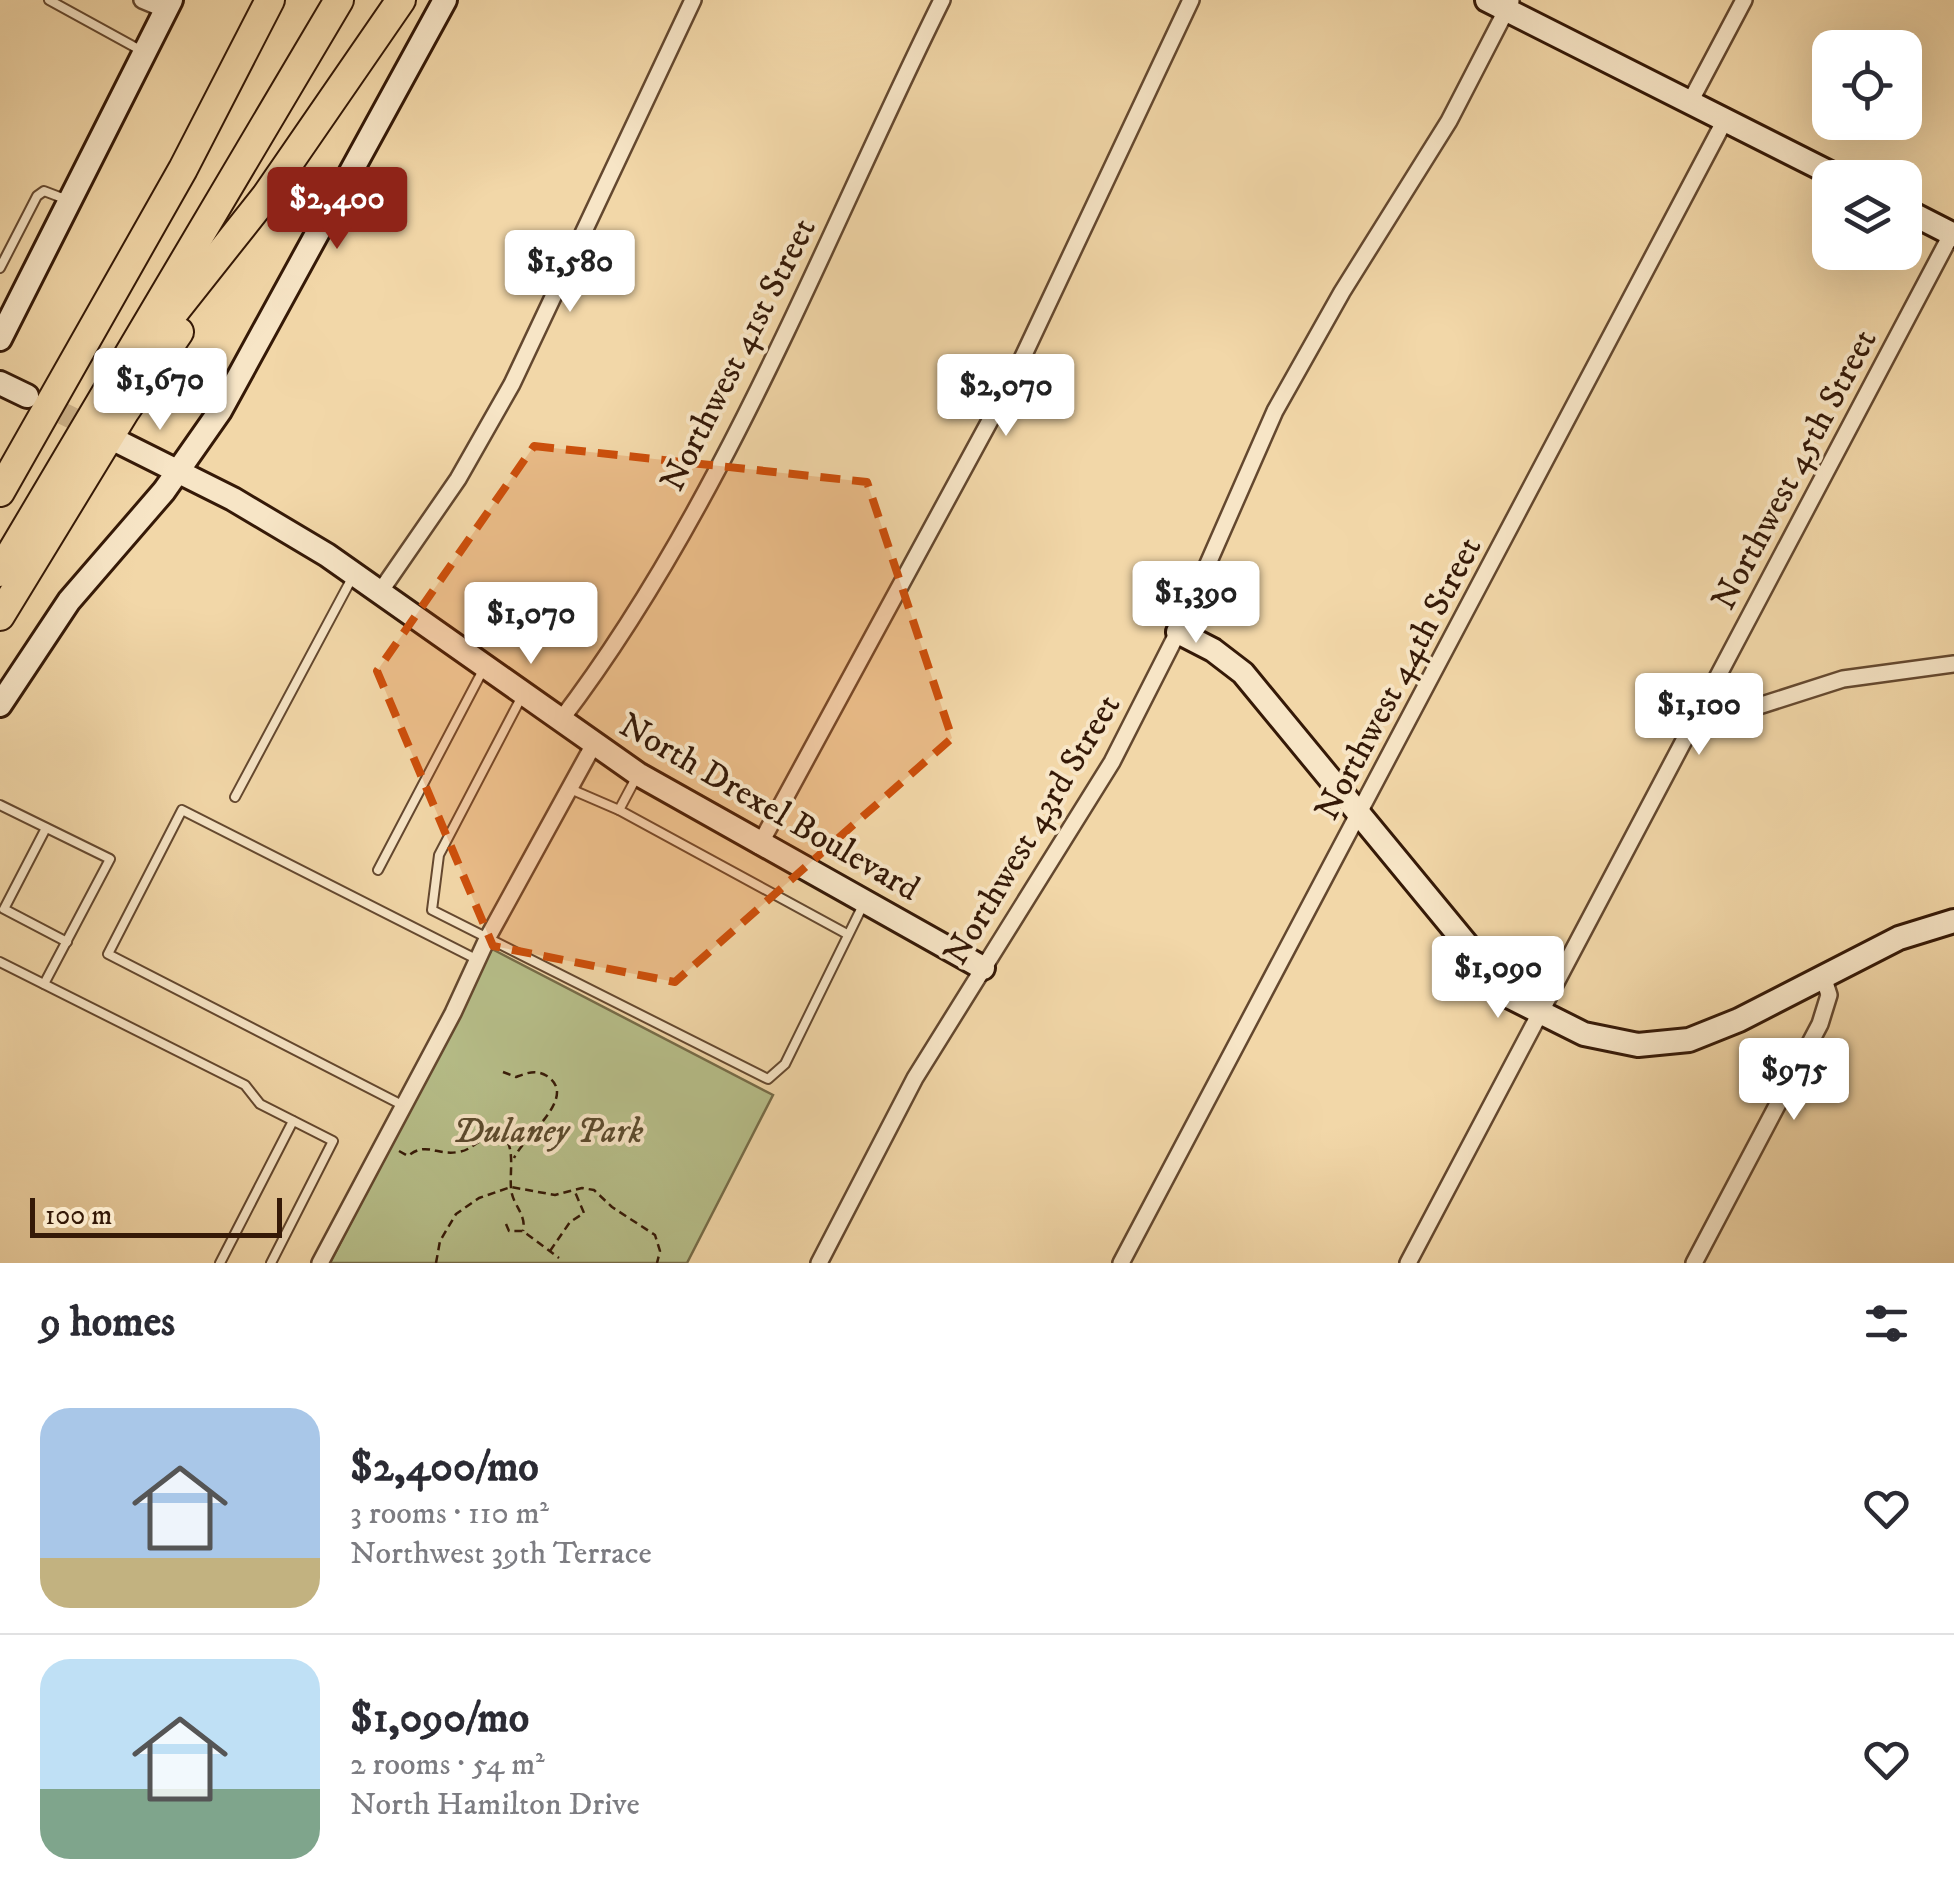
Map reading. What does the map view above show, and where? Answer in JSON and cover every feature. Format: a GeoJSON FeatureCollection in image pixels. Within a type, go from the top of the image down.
{"type":"FeatureCollection","features":[{"type":"Feature","properties":{"kind":"highway"},"geometry":{"type":"LineString","coordinates":[[0,492],[182,169],[270,0]]}},
{"type":"Feature","properties":{"kind":"highway"},"geometry":{"type":"LineString","coordinates":[[182,169],[290,0]]}},
{"type":"Feature","properties":{"kind":"highway"},"geometry":{"type":"LineString","coordinates":[[0,572],[339,0]]}},
{"type":"Feature","properties":{"kind":"highway"},"geometry":{"type":"LineString","coordinates":[[0,616],[124,411],[402,0]]}},
{"type":"Feature","properties":{"kind":"highway"},"geometry":{"type":"LineString","coordinates":[[95,410],[266,196]]}},
{"type":"Feature","properties":{"kind":"street"},"geometry":{"type":"LineString","coordinates":[[0,340],[8,301],[70,201],[168,5],[142,0]]}},
{"type":"Feature","properties":{"kind":"street"},"geometry":{"type":"LineString","coordinates":[[0,705],[86,579],[179,471],[241,376],[445,0]]}},
{"type":"Feature","properties":{"kind":"street"},"geometry":{"type":"LineString","coordinates":[[380,592],[458,479],[512,384],[693,0]]}},
{"type":"Feature","properties":{"kind":"street","name":"Northwest 41st Street"},"geometry":{"type":"LineString","coordinates":[[560,721],[626,625],[688,518],[805,290],[942,0]]}},
{"type":"Feature","properties":{"kind":"street"},"geometry":{"type":"LineString","coordinates":[[759,846],[1012,380],[1191,0]]}},
{"type":"Feature","properties":{"kind":"street"},"geometry":{"type":"LineString","coordinates":[[1690,102],[1744,0]]}},
{"type":"Feature","properties":{"kind":"street"},"geometry":{"type":"LineString","coordinates":[[1502,3],[1812,164]]}},
{"type":"Feature","properties":{"kind":"street","name":"Northwest 43rd Street"},"geometry":{"type":"LineString","coordinates":[[819,1263],[894,1115],[1094,794],[1178,632],[1294,376],[1442,134],[1502,3]]}},
{"type":"Feature","properties":{"kind":"street","name":"Northwest 44th Street"},"geometry":{"type":"LineString","coordinates":[[1121,1263],[1725,120]]}},
{"type":"Feature","properties":{"kind":"street"},"geometry":{"type":"LineString","coordinates":[[1922,218],[1953,234]]}},
{"type":"Feature","properties":{"kind":"street","name":"Northwest 45th Street"},"geometry":{"type":"LineString","coordinates":[[1408,1263],[1953,234]]}},
{"type":"Feature","properties":{"kind":"street"},"geometry":{"type":"LineString","coordinates":[[0,383],[27,396]]}},
{"type":"Feature","properties":{"kind":"street","name":"North Drexel Boulevard"},"geometry":{"type":"LineString","coordinates":[[119,442],[266,517],[354,574],[638,774],[759,846],[984,968]]}},
{"type":"Feature","properties":{"kind":"street"},"geometry":{"type":"LineString","coordinates":[[1178,632],[1214,650],[1243,673],[1510,998],[1614,1043],[1666,1044],[1714,1031],[1899,938],[1954,921]]}},
{"type":"Feature","properties":{"kind":"street"},"geometry":{"type":"LineString","coordinates":[[1704,702],[1718,709],[1743,710],[1843,678],[1954,664]]}},
{"type":"Feature","properties":{"kind":"street"},"geometry":{"type":"LineString","coordinates":[[320,1263],[404,1106],[476,959],[594,744]]}},
{"type":"Feature","properties":{"kind":"street"},"geometry":{"type":"LineString","coordinates":[[1694,1263],[1820,1024],[1829,995],[1823,976]]}},
{"type":"Feature","properties":{"kind":"lane"},"geometry":{"type":"LineString","coordinates":[[49,0],[145,52]]}},
{"type":"Feature","properties":{"kind":"lane"},"geometry":{"type":"LineString","coordinates":[[0,268],[36,196],[44,191],[70,201]]}},
{"type":"Feature","properties":{"kind":"lane"},"geometry":{"type":"LineString","coordinates":[[234,798],[354,574]]}},
{"type":"Feature","properties":{"kind":"lane"},"geometry":{"type":"LineString","coordinates":[[378,870],[485,666]]}},
{"type":"Feature","properties":{"kind":"lane"},"geometry":{"type":"LineString","coordinates":[[523,694],[439,855],[432,910],[768,1079],[785,1064],[864,903]]}},
{"type":"Feature","properties":{"kind":"lane"},"geometry":{"type":"LineString","coordinates":[[619,810],[638,774]]}},
{"type":"Feature","properties":{"kind":"lane"},"geometry":{"type":"LineString","coordinates":[[568,788],[619,810],[847,934]]}},
{"type":"Feature","properties":{"kind":"lane"},"geometry":{"type":"LineString","coordinates":[[0,805],[110,860],[44,984]]}},
{"type":"Feature","properties":{"kind":"lane"},"geometry":{"type":"LineString","coordinates":[[404,1106],[108,954],[182,810],[476,959]]}},
{"type":"Feature","properties":{"kind":"lane"},"geometry":{"type":"LineString","coordinates":[[46,828],[4,910],[66,942]]}},
{"type":"Feature","properties":{"kind":"lane"},"geometry":{"type":"LineString","coordinates":[[0,962],[245,1085],[260,1104],[333,1141],[271,1263]]}},
{"type":"Feature","properties":{"kind":"lane"},"geometry":{"type":"LineString","coordinates":[[220,1263],[293,1120]]}},
{"type":"Feature","properties":{"kind":"path"},"geometry":{"type":"LineString","coordinates":[[503,1072],[516,1077],[538,1072],[554,1082],[558,1095],[555,1108],[530,1131],[514,1159]]}},
{"type":"Feature","properties":{"kind":"path"},"geometry":{"type":"LineString","coordinates":[[384,1144],[408,1156],[425,1146],[460,1152],[493,1137],[511,1145],[511,1187],[526,1220],[524,1231]]}},
{"type":"Feature","properties":{"kind":"path"},"geometry":{"type":"LineString","coordinates":[[436,1263],[440,1241],[456,1214],[479,1198],[511,1187],[555,1195],[594,1190],[612,1207],[648,1226],[660,1251],[657,1263]]}},
{"type":"Feature","properties":{"kind":"path"},"geometry":{"type":"LineString","coordinates":[[550,1251],[570,1222],[584,1213],[574,1191]]}},
{"type":"Feature","properties":{"kind":"path"},"geometry":{"type":"LineString","coordinates":[[506,1224],[510,1231],[524,1231],[559,1258]]}},
{"type":"Feature","properties":{"kind":"highlighted area"},"geometry":{"type":"Polygon","coordinates":[[[534,446],[867,482],[952,738],[675,982],[493,946],[377,671],[534,446]]]}},
{"type":"Feature","properties":{"kind":"green space","name":"Dulaney Park"},"geometry":{"type":"Polygon","coordinates":[[[492,949],[773,1095],[687,1263],[330,1263],[492,949]]]}},
{"type":"Feature","properties":{"kind":"tunnel"},"geometry":{"type":"LineString","coordinates":[[33,399],[103,433]]}}]}
